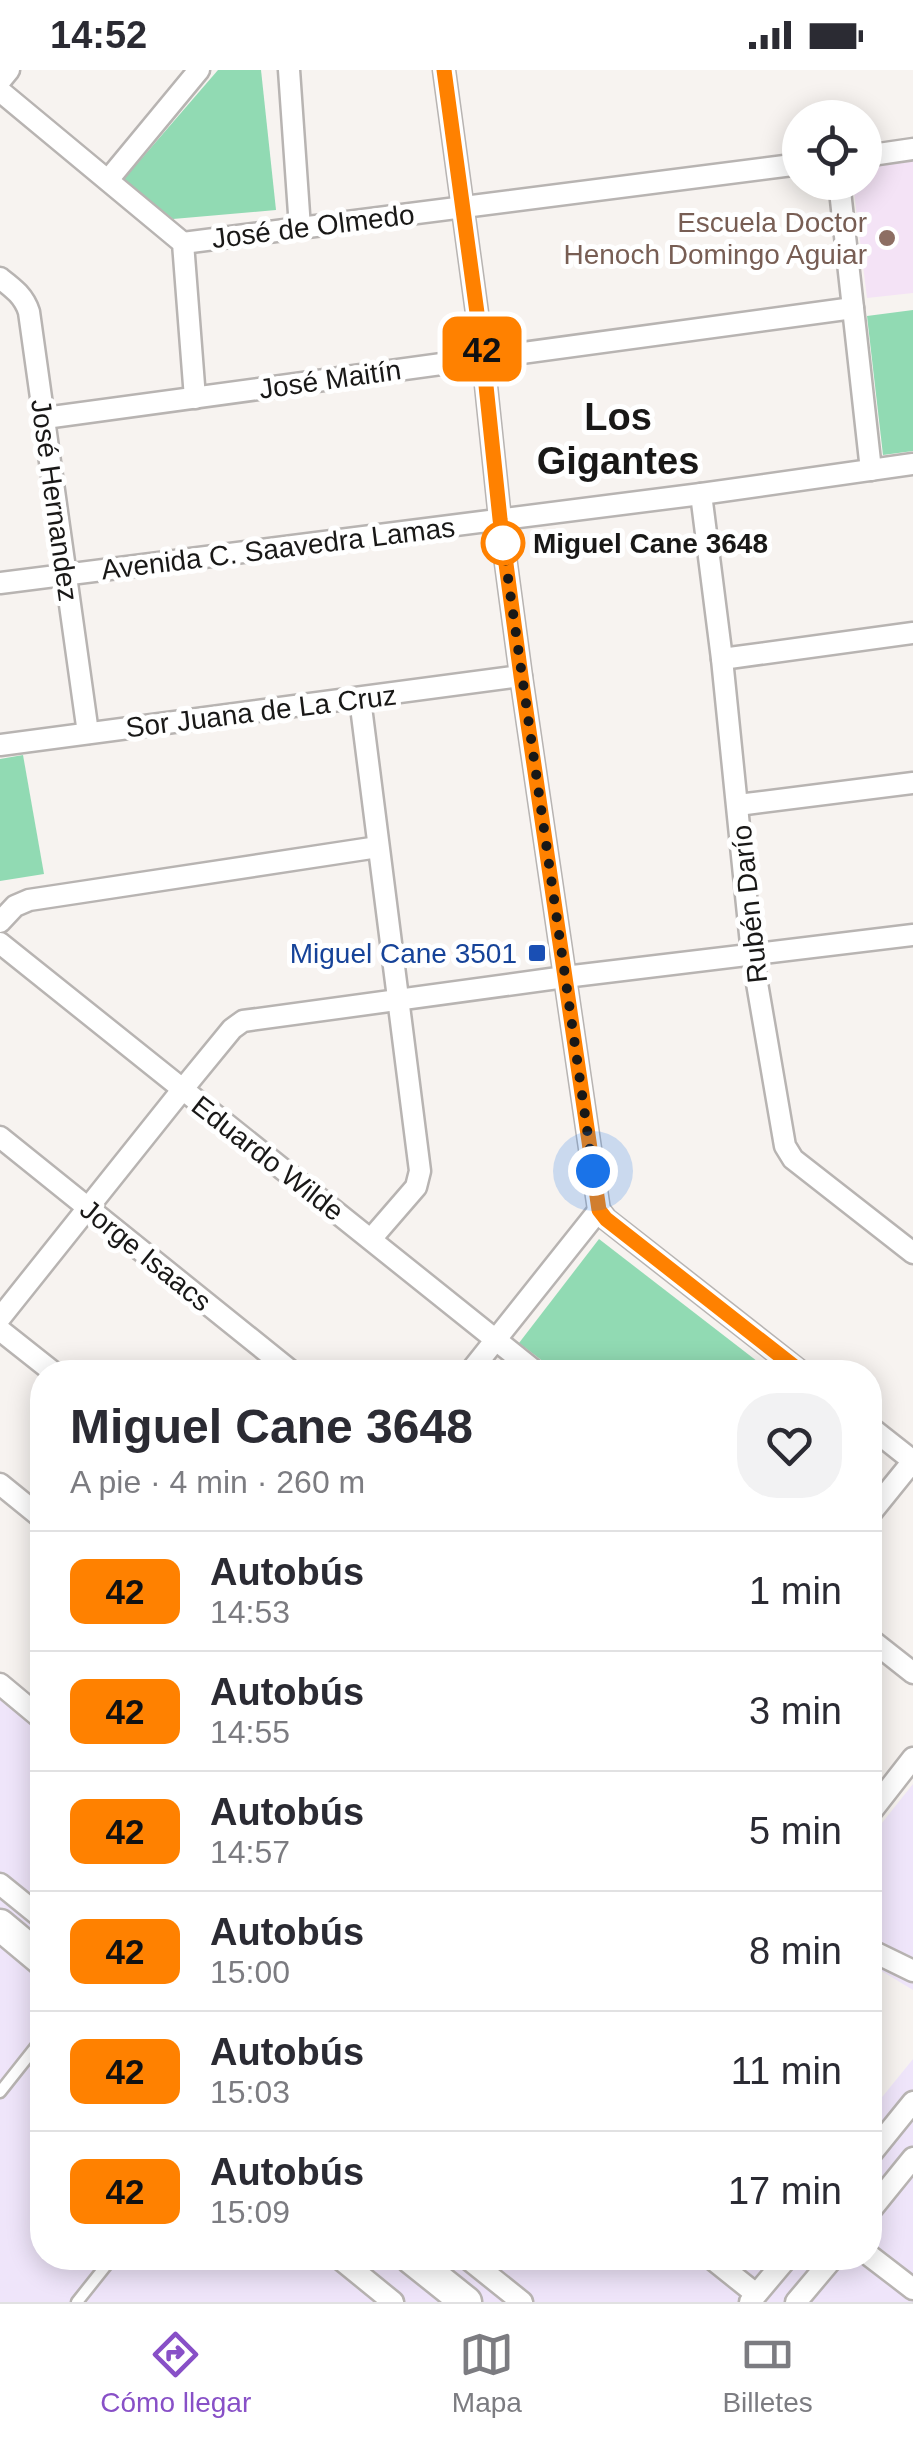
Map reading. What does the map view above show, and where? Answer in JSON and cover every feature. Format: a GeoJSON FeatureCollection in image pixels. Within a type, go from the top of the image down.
{"type":"FeatureCollection","features":[{"type":"Feature","properties":{"kind":"main road"},"geometry":{"type":"LineString","coordinates":[[8,1931],[30,1950]]}},
{"type":"Feature","properties":{"kind":"main road"},"geometry":{"type":"LineString","coordinates":[[426,2270],[466,2302]]}},
{"type":"Feature","properties":{"kind":"street"},"geometry":{"type":"LineString","coordinates":[[0,81],[9,70]]}},
{"type":"Feature","properties":{"kind":"street"},"geometry":{"type":"LineString","coordinates":[[108,180],[199,70]]}},
{"type":"Feature","properties":{"kind":"street"},"geometry":{"type":"LineString","coordinates":[[289,70],[300,228]]}},
{"type":"Feature","properties":{"kind":"street"},"geometry":{"type":"LineString","coordinates":[[444,70],[521,676],[599,1210],[786,1360]]}},
{"type":"Feature","properties":{"kind":"street"},"geometry":{"type":"LineString","coordinates":[[0,91],[183,243],[195,398]]}},
{"type":"Feature","properties":{"kind":"street"},"geometry":{"type":"LineString","coordinates":[[882,154],[913,149]]}},
{"type":"Feature","properties":{"kind":"street","name":"José de Olmedo"},"geometry":{"type":"LineString","coordinates":[[183,243],[782,166]]}},
{"type":"Feature","properties":{"kind":"street"},"geometry":{"type":"LineString","coordinates":[[841,200],[871,470]]}},
{"type":"Feature","properties":{"kind":"street","name":"José Hernandez"},"geometry":{"type":"LineString","coordinates":[[0,278],[26,301],[88,733]]}},
{"type":"Feature","properties":{"kind":"street","name":"José Maitín"},"geometry":{"type":"LineString","coordinates":[[45,418],[853,308]]}},
{"type":"Feature","properties":{"kind":"street","name":"Avenida C. Saavedra Lamas"},"geometry":{"type":"LineString","coordinates":[[0,583],[913,464]]}},
{"type":"Feature","properties":{"kind":"street","name":"Rubén Darío"},"geometry":{"type":"LineString","coordinates":[[701,494],[752,954],[788,1152],[793,1160],[913,1253]]}},
{"type":"Feature","properties":{"kind":"street"},"geometry":{"type":"LineString","coordinates":[[722,659],[913,632]]}},
{"type":"Feature","properties":{"kind":"street","name":"Sor Juana de La Cruz"},"geometry":{"type":"LineString","coordinates":[[0,745],[521,676]]}},
{"type":"Feature","properties":{"kind":"street"},"geometry":{"type":"LineString","coordinates":[[360,698],[420,1171],[416,1187],[371,1239]]}},
{"type":"Feature","properties":{"kind":"street"},"geometry":{"type":"LineString","coordinates":[[738,804],[913,782]]}},
{"type":"Feature","properties":{"kind":"street"},"geometry":{"type":"LineString","coordinates":[[0,922],[14,906],[28,900],[378,847]]}},
{"type":"Feature","properties":{"kind":"street"},"geometry":{"type":"LineString","coordinates":[[0,1318],[182,1090],[243,1021],[564,977],[913,936]]}},
{"type":"Feature","properties":{"kind":"street","name":"Eduardo Wilde"},"geometry":{"type":"LineString","coordinates":[[0,943],[521,1360]]}},
{"type":"Feature","properties":{"kind":"street","name":"Jorge Isaacs"},"geometry":{"type":"LineString","coordinates":[[0,1138],[277,1360]]}},
{"type":"Feature","properties":{"kind":"street"},"geometry":{"type":"LineString","coordinates":[[480,1360],[599,1210]]}},
{"type":"Feature","properties":{"kind":"street"},"geometry":{"type":"LineString","coordinates":[[0,1330],[38,1360]]}},
{"type":"Feature","properties":{"kind":"street"},"geometry":{"type":"LineString","coordinates":[[882,1436],[913,1461],[882,1499]]}},
{"type":"Feature","properties":{"kind":"street"},"geometry":{"type":"LineString","coordinates":[[0,1484],[30,1508]]}},
{"type":"Feature","properties":{"kind":"street"},"geometry":{"type":"LineString","coordinates":[[882,1648],[913,1673]]}},
{"type":"Feature","properties":{"kind":"street"},"geometry":{"type":"LineString","coordinates":[[0,1684],[30,1709]]}},
{"type":"Feature","properties":{"kind":"street"},"geometry":{"type":"LineString","coordinates":[[882,1798],[913,1758]]}},
{"type":"Feature","properties":{"kind":"street"},"geometry":{"type":"LineString","coordinates":[[0,1884],[30,1905]]}},
{"type":"Feature","properties":{"kind":"street"},"geometry":{"type":"LineString","coordinates":[[8,1931],[30,1919]]}},
{"type":"Feature","properties":{"kind":"street"},"geometry":{"type":"LineString","coordinates":[[882,1956],[913,1971]]}},
{"type":"Feature","properties":{"kind":"street"},"geometry":{"type":"LineString","coordinates":[[882,2140],[913,2102]]}},
{"type":"Feature","properties":{"kind":"street"},"geometry":{"type":"LineString","coordinates":[[882,2197],[913,2158]]}},
{"type":"Feature","properties":{"kind":"street"},"geometry":{"type":"LineString","coordinates":[[882,2265],[913,2290]]}},
{"type":"Feature","properties":{"kind":"street"},"geometry":{"type":"LineString","coordinates":[[354,2270],[393,2302]]}},
{"type":"Feature","properties":{"kind":"street"},"geometry":{"type":"LineString","coordinates":[[423,2270],[450,2302]]}},
{"type":"Feature","properties":{"kind":"street"},"geometry":{"type":"LineString","coordinates":[[482,2270],[522,2302]]}},
{"type":"Feature","properties":{"kind":"street"},"geometry":{"type":"LineString","coordinates":[[724,2270],[753,2298],[776,2270]]}},
{"type":"Feature","properties":{"kind":"street"},"geometry":{"type":"LineString","coordinates":[[796,2302],[823,2270]]}},
{"type":"Feature","properties":{"kind":"lane"},"geometry":{"type":"LineString","coordinates":[[0,2092],[30,2054]]}},
{"type":"Feature","properties":{"kind":"lane"},"geometry":{"type":"LineString","coordinates":[[76,2302],[102,2270]]}},
{"type":"Feature","properties":{"kind":"shaded area","name":"Escuela Doctor Henoch Domingo Aguiar"},"geometry":{"type":"Polygon","coordinates":[[[913,160],[913,293],[867,298],[855,200],[882,200],[882,163],[913,160]]]}},
{"type":"Feature","properties":{"kind":"shaded area"},"geometry":{"type":"Polygon","coordinates":[[[0,1695],[30,1719],[30,2270],[882,2270],[882,2097],[913,2059],[913,2302],[0,2302],[0,1695]]]}},
{"type":"Feature","properties":{"kind":"shaded area"},"geometry":{"type":"Polygon","coordinates":[[[913,1784],[913,1990],[882,1971],[882,1823],[913,1784]]]}},
{"type":"Feature","properties":{"kind":"green space"},"geometry":{"type":"Polygon","coordinates":[[[218,70],[261,70],[276,210],[173,219],[123,180],[218,70]]]}},
{"type":"Feature","properties":{"kind":"green space"},"geometry":{"type":"Polygon","coordinates":[[[913,310],[913,451],[883,455],[867,316],[913,310]]]}},
{"type":"Feature","properties":{"kind":"green space"},"geometry":{"type":"Polygon","coordinates":[[[23,755],[44,874],[0,881],[0,759],[23,755]]]}},
{"type":"Feature","properties":{"kind":"green space"},"geometry":{"type":"Polygon","coordinates":[[[599,1239],[755,1360],[541,1360],[519,1343],[599,1239]]]}},
{"type":"Feature","properties":{"kind":"bus line","name":"42"},"geometry":{"type":"LineString","coordinates":[[444,70],[521,676],[599,1210],[786,1360]]}},
{"type":"Feature","properties":{"kind":"place","name":"Escuela Doctor Henoch Domingo Aguiar"},"geometry":{"type":"Point","coordinates":[887,238]}},
{"type":"Feature","properties":{"kind":"place","name":"Miguel Cane 3648"},"geometry":{"type":"Point","coordinates":[503,543]}},
{"type":"Feature","properties":{"kind":"place","name":"Miguel Cane 3501"},"geometry":{"type":"Point","coordinates":[537,953]}},
{"type":"Feature","properties":{"kind":"district","name":"Los Gigantes"},"geometry":{"type":"Point","coordinates":[618,439]}},
{"type":"Feature","properties":{"kind":"route"},"geometry":{"type":"LineString","coordinates":[[503,543],[593,1171]]}}]}
